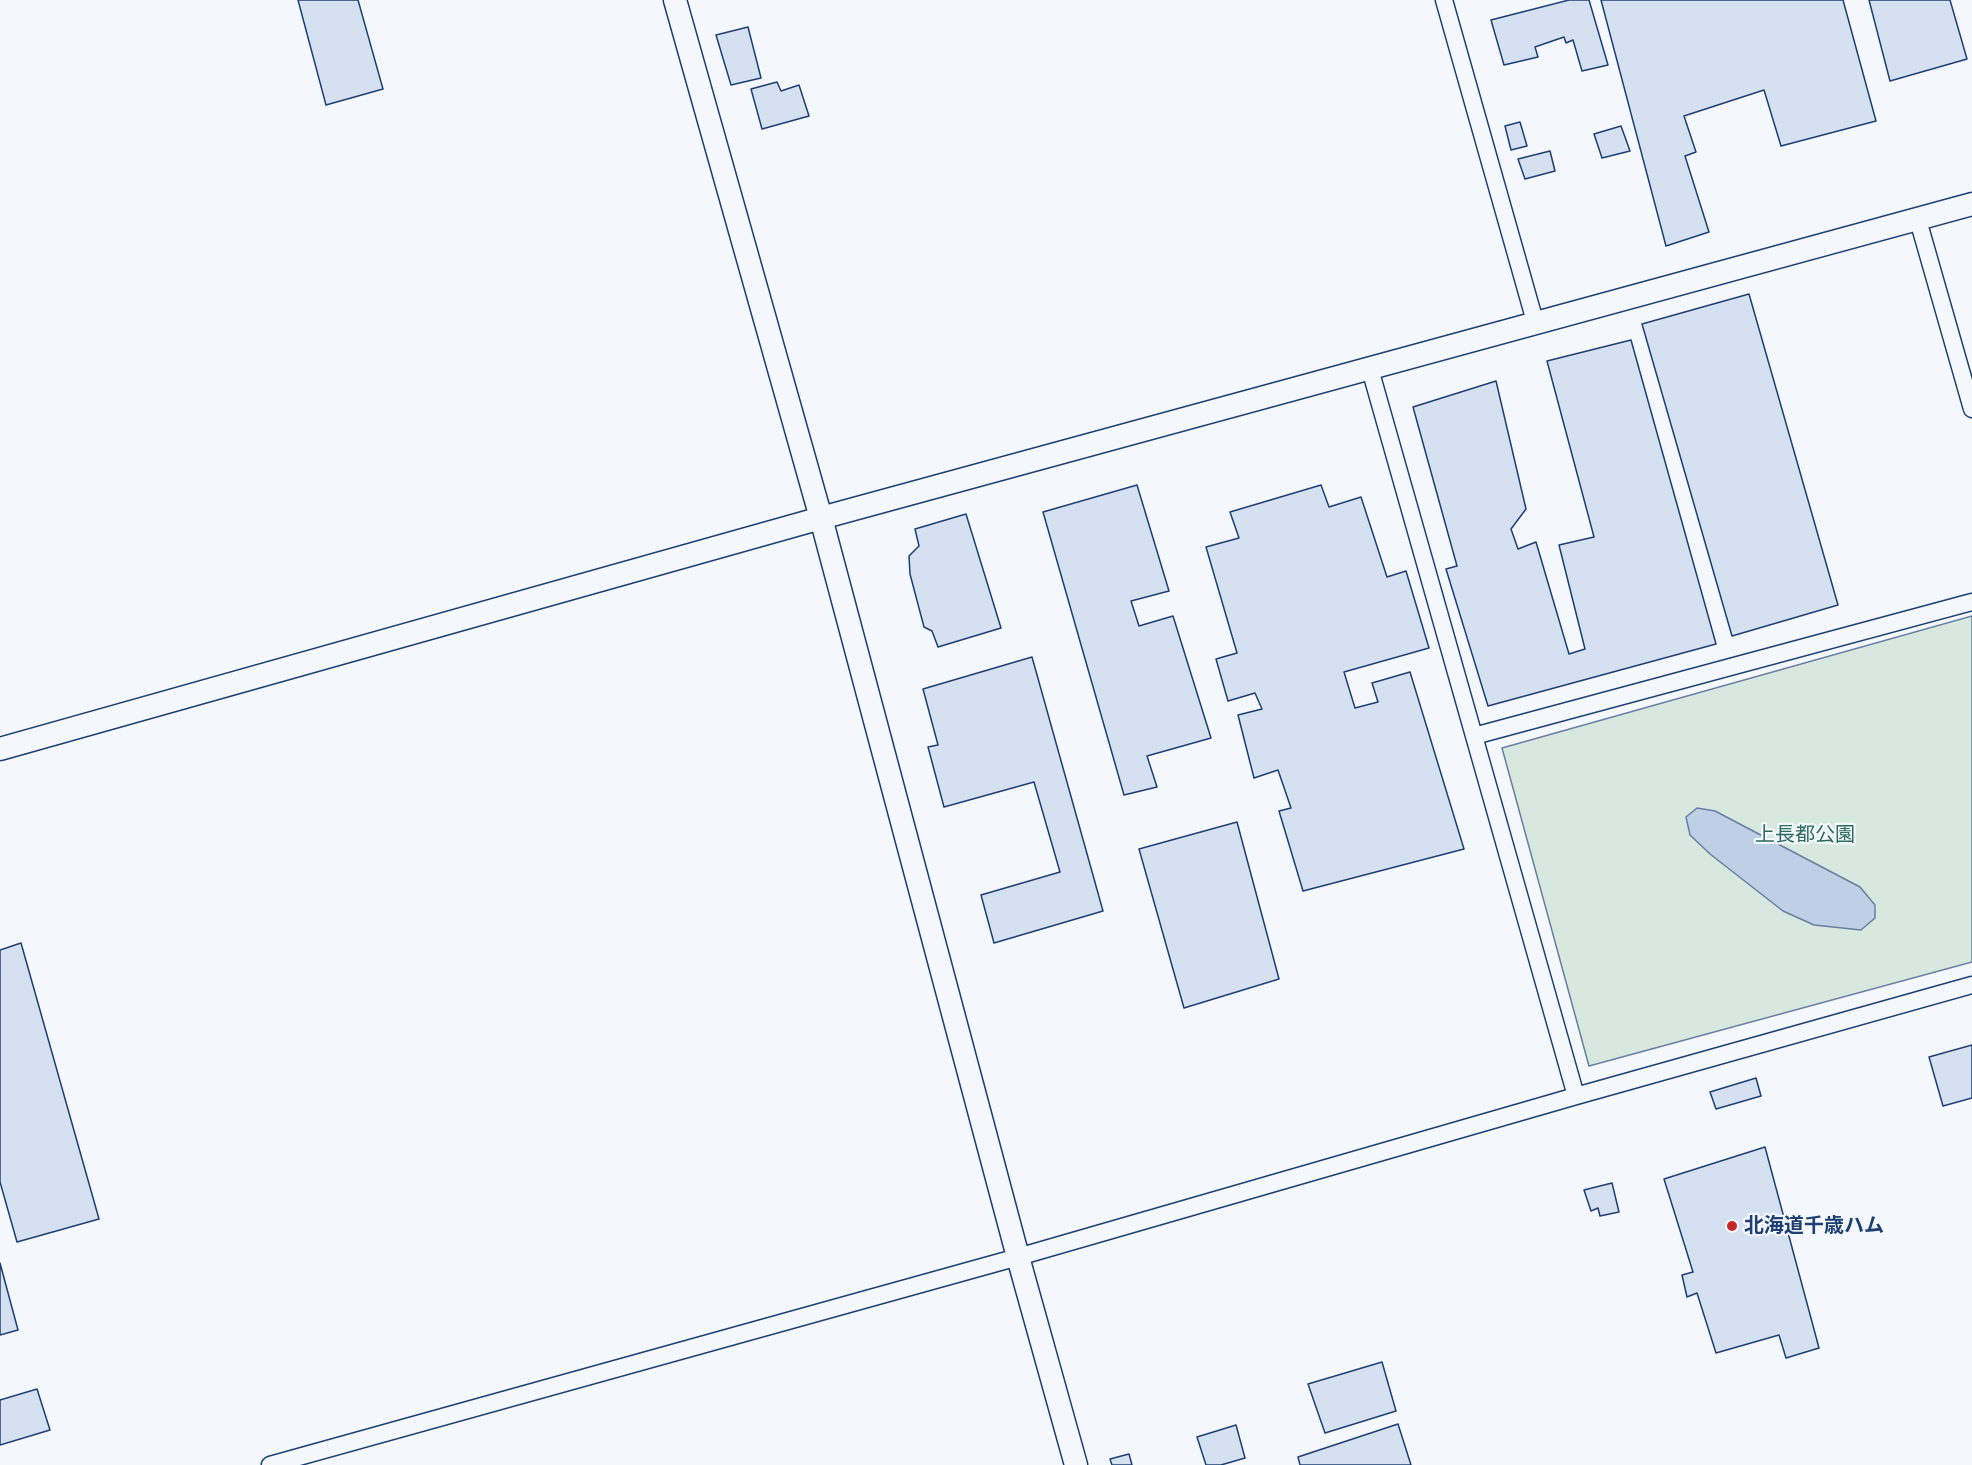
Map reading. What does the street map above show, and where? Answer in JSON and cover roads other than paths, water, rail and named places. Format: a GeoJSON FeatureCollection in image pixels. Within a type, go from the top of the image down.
{"type":"FeatureCollection","features":[{"type":"Feature","properties":{"kind":"street"},"geometry":{"type":"LineString","coordinates":[[675,0],[821,518],[1018,1257],[1076,1465]]}},
{"type":"Feature","properties":{"kind":"street"},"geometry":{"type":"LineString","coordinates":[[1444,0],[1536,325]]}},
{"type":"Feature","properties":{"kind":"street"},"geometry":{"type":"LineString","coordinates":[[0,749],[821,518],[1536,325],[1972,204]]}},
{"type":"Feature","properties":{"kind":"street"},"geometry":{"type":"LineString","coordinates":[[1918,220],[1972,409]]}},
{"type":"Feature","properties":{"kind":"street"},"geometry":{"type":"LineString","coordinates":[[1370,369],[1576,1096]]}},
{"type":"Feature","properties":{"kind":"street"},"geometry":{"type":"LineString","coordinates":[[1474,736],[1972,602]]}},
{"type":"Feature","properties":{"kind":"street"},"geometry":{"type":"LineString","coordinates":[[270,1465],[1018,1257],[1576,1096],[1972,985]]}},
{"type":"Feature","properties":{"kind":"water"},"geometry":{"type":"Polygon","coordinates":[[[1697,808],[1715,811],[1860,887],[1875,905],[1875,918],[1861,930],[1814,925],[1783,911],[1710,854],[1690,835],[1686,817],[1697,808]]]}},
{"type":"Feature","properties":{"kind":"place","name":"北海道千歳ハム"},"geometry":{"type":"Point","coordinates":[1732,1226]}},
{"type":"Feature","properties":{"kind":"park label","name":"上長都公園"},"geometry":{"type":"Point","coordinates":[1805,835]}}]}
